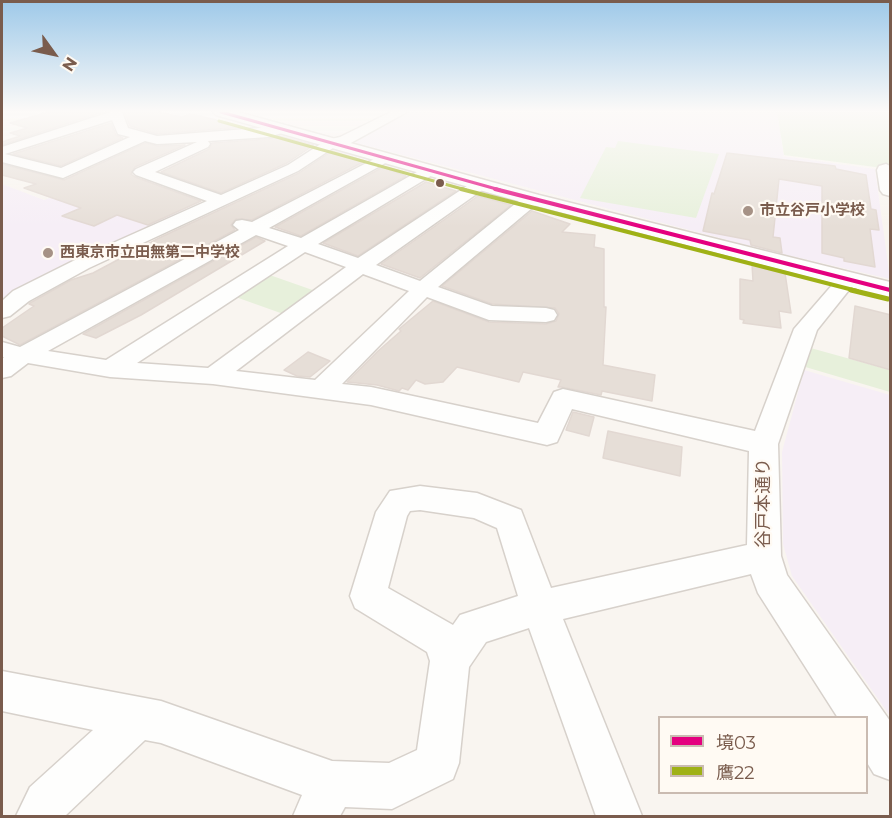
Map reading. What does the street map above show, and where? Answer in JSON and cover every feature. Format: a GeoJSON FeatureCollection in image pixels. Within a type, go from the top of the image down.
{"type":"FeatureCollection","features":[{"type":"Feature","properties":{"kind":"main road"},"geometry":{"type":"LineString","coordinates":[[357,150],[532,199],[891,290]]}},
{"type":"Feature","properties":{"kind":"main road"},"geometry":{"type":"LineString","coordinates":[[888,170],[891,190]]}},
{"type":"Feature","properties":{"kind":"street"},"geometry":{"type":"LineString","coordinates":[[2,158],[63,173],[113,150]]}},
{"type":"Feature","properties":{"kind":"street"},"geometry":{"type":"LineString","coordinates":[[188,150],[141,172],[252,228],[489,313],[546,315]]}},
{"type":"Feature","properties":{"kind":"street"},"geometry":{"type":"LineString","coordinates":[[2,311],[21,296],[82,264],[196,213],[224,214],[321,150]]}},
{"type":"Feature","properties":{"kind":"street"},"geometry":{"type":"LineString","coordinates":[[25,165],[46,157]]}},
{"type":"Feature","properties":{"kind":"street"},"geometry":{"type":"LineString","coordinates":[[2,370],[12,352],[384,158]]}},
{"type":"Feature","properties":{"kind":"street"},"geometry":{"type":"LineString","coordinates":[[110,369],[303,245],[429,171]]}},
{"type":"Feature","properties":{"kind":"street"},"geometry":{"type":"LineString","coordinates":[[213,376],[359,267],[479,185]]}},
{"type":"Feature","properties":{"kind":"street"},"geometry":{"type":"LineString","coordinates":[[321,390],[423,289],[532,199]]}},
{"type":"Feature","properties":{"kind":"street","name":"谷戸本通り"},"geometry":{"type":"LineString","coordinates":[[847,280],[806,328],[765,444],[764,556],[771,582],[862,716]]}},
{"type":"Feature","properties":{"kind":"street"},"geometry":{"type":"LineString","coordinates":[[12,352],[110,369],[213,376],[371,396],[547,435],[562,398],[765,444]]}},
{"type":"Feature","properties":{"kind":"street"},"geometry":{"type":"LineString","coordinates":[[450,661],[441,639],[368,596],[392,512],[401,500],[420,498],[477,506],[510,519],[540,607],[618,816]]}},
{"type":"Feature","properties":{"kind":"street"},"geometry":{"type":"LineString","coordinates":[[2,691],[161,722],[324,800],[392,786],[437,763],[450,661],[473,628],[540,607],[764,556]]}},
{"type":"Feature","properties":{"kind":"street"},"geometry":{"type":"LineString","coordinates":[[39,816],[46,803],[137,718]]}},
{"type":"Feature","properties":{"kind":"street"},"geometry":{"type":"LineString","coordinates":[[868,724],[891,758]]}},
{"type":"Feature","properties":{"kind":"shaded area","name":"市立谷戸小学校"},"geometry":{"type":"Polygon","coordinates":[[[384,150],[783,150],[782,156],[875,169],[890,279],[770,251],[384,150]]]}},
{"type":"Feature","properties":{"kind":"shaded area","name":"西東京市立田無第二中学校"},"geometry":{"type":"Polygon","coordinates":[[[97,181],[186,209],[2,300],[2,184],[44,200],[97,181]]]}},
{"type":"Feature","properties":{"kind":"shaded area"},"geometry":{"type":"Polygon","coordinates":[[[804,370],[890,395],[890,716],[792,576],[783,544],[782,452],[804,370]]]}},
{"type":"Feature","properties":{"kind":"green space"},"geometry":{"type":"Polygon","coordinates":[[[604,150],[689,150],[719,154],[696,218],[580,198],[604,150]]]}},
{"type":"Feature","properties":{"kind":"green space"},"geometry":{"type":"Polygon","coordinates":[[[783,150],[890,150],[890,169],[784,155],[783,150]]]}},
{"type":"Feature","properties":{"kind":"green space"},"geometry":{"type":"Polygon","coordinates":[[[264,273],[321,293],[289,316],[230,295],[264,273]]]}},
{"type":"Feature","properties":{"kind":"green space"},"geometry":{"type":"Polygon","coordinates":[[[807,347],[890,370],[890,392],[802,366],[807,347]]]}},
{"type":"Feature","properties":{"kind":"building"},"geometry":{"type":"Polygon","coordinates":[[[25,150],[96,150],[61,166],[13,154],[25,150]]]}},
{"type":"Feature","properties":{"kind":"building"},"geometry":{"type":"Polygon","coordinates":[[[129,150],[173,150],[135,167],[131,174],[201,201],[148,225],[117,215],[94,226],[62,216],[81,208],[24,188],[36,184],[2,175],[2,164],[64,180],[129,150]]]}},
{"type":"Feature","properties":{"kind":"building"},"geometry":{"type":"Polygon","coordinates":[[[207,150],[306,150],[287,163],[221,193],[161,172],[207,150]]]}},
{"type":"Feature","properties":{"kind":"building"},"geometry":{"type":"Polygon","coordinates":[[[332,151],[365,161],[252,220],[236,219],[231,225],[235,230],[20,345],[2,336],[2,328],[34,306],[30,303],[71,280],[93,273],[159,238],[299,173],[332,151]]]}},
{"type":"Feature","properties":{"kind":"building"},"geometry":{"type":"Polygon","coordinates":[[[727,153],[835,166],[836,169],[866,175],[871,209],[876,210],[879,230],[870,229],[875,267],[844,261],[844,258],[822,253],[822,186],[779,179],[773,237],[780,238],[782,253],[751,245],[750,240],[703,231],[712,193],[714,194],[727,153]]]}},
{"type":"Feature","properties":{"kind":"building"},"geometry":{"type":"Polygon","coordinates":[[[383,167],[406,176],[301,236],[275,227],[383,167]]]}},
{"type":"Feature","properties":{"kind":"building"},"geometry":{"type":"Polygon","coordinates":[[[426,182],[456,191],[358,256],[323,243],[426,182]]]}},
{"type":"Feature","properties":{"kind":"building"},"geometry":{"type":"Polygon","coordinates":[[[478,196],[511,205],[420,278],[381,264],[478,196]]]}},
{"type":"Feature","properties":{"kind":"building"},"geometry":{"type":"Polygon","coordinates":[[[532,211],[570,224],[562,232],[595,235],[594,247],[604,249],[604,307],[606,307],[603,365],[655,375],[652,401],[602,391],[601,395],[558,387],[561,380],[523,372],[519,382],[457,367],[443,382],[425,384],[416,380],[408,390],[402,388],[399,391],[377,385],[347,382],[401,331],[399,329],[433,301],[489,322],[546,324],[556,321],[559,314],[555,308],[492,304],[442,286],[532,211]]]}},
{"type":"Feature","properties":{"kind":"building"},"geometry":{"type":"Polygon","coordinates":[[[256,237],[265,241],[141,315],[96,338],[83,334],[256,237]]]}},
{"type":"Feature","properties":{"kind":"building"},"geometry":{"type":"Polygon","coordinates":[[[752,264],[785,273],[791,313],[779,311],[781,328],[743,323],[744,320],[740,319],[740,279],[753,281],[752,264]]]}},
{"type":"Feature","properties":{"kind":"building"},"geometry":{"type":"Polygon","coordinates":[[[855,306],[891,315],[891,370],[849,358],[855,306]]]}},
{"type":"Feature","properties":{"kind":"building"},"geometry":{"type":"Polygon","coordinates":[[[308,352],[330,361],[310,377],[297,376],[284,370],[308,352]]]}},
{"type":"Feature","properties":{"kind":"building"},"geometry":{"type":"Polygon","coordinates":[[[573,412],[594,417],[589,436],[566,430],[573,412]]]}},
{"type":"Feature","properties":{"kind":"building"},"geometry":{"type":"Polygon","coordinates":[[[608,431],[682,447],[680,476],[603,458],[608,431]]]}},
{"type":"Feature","properties":{"kind":"transit line","name":"鷹22"},"geometry":{"type":"LineString","coordinates":[[323,150],[530,208],[888,299]]}},
{"type":"Feature","properties":{"kind":"transit line","name":"境03"},"geometry":{"type":"LineString","coordinates":[[357,150],[532,199],[890,290]]}},
{"type":"Feature","properties":{"kind":"place","name":"市立谷戸小学校"},"geometry":{"type":"Point","coordinates":[748,211]}},
{"type":"Feature","properties":{"kind":"place","name":"西東京市立田無第二中学校"},"geometry":{"type":"Point","coordinates":[48,253]}}]}
